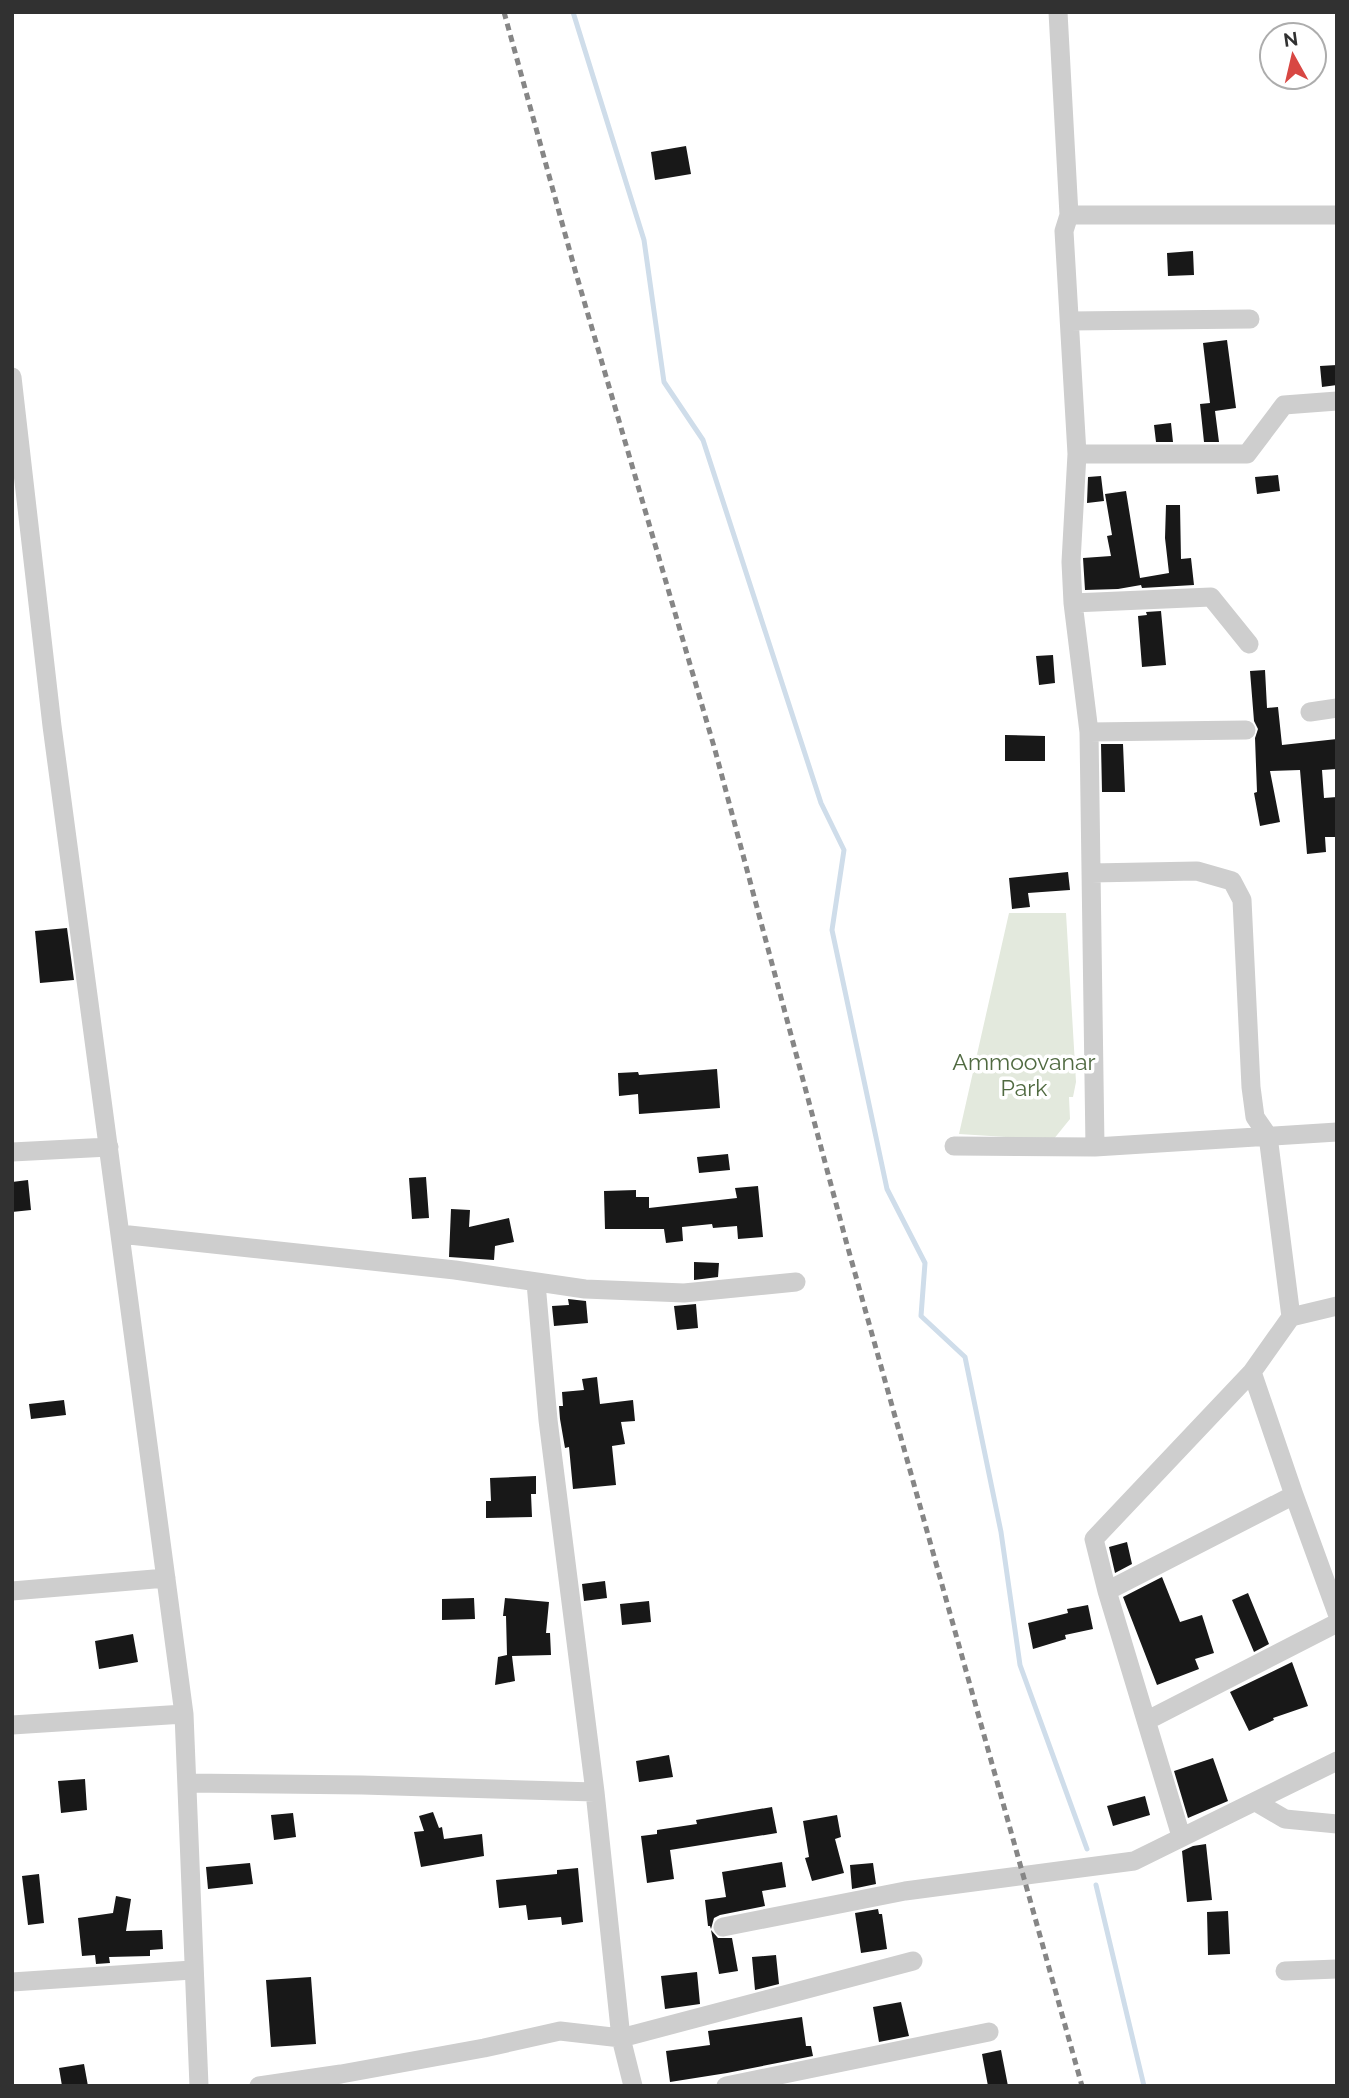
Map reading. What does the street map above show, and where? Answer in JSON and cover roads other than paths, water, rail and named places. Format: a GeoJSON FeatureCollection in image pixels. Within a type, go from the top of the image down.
{"type":"FeatureCollection","features":[{"type":"Feature","properties":{"kind":"street"},"geometry":{"type":"LineString","coordinates":[[1058,12],[1069,215],[1064,231],[1077,454],[1071,562],[1073,603],[1089,732],[1095,1147]]}},
{"type":"Feature","properties":{"kind":"street"},"geometry":{"type":"LineString","coordinates":[[1069,215],[1337,215]]}},
{"type":"Feature","properties":{"kind":"street"},"geometry":{"type":"LineString","coordinates":[[1070,321],[1250,319]]}},
{"type":"Feature","properties":{"kind":"street"},"geometry":{"type":"LineString","coordinates":[[12,377],[52,726],[184,1714],[192,1970],[199,2086]]}},
{"type":"Feature","properties":{"kind":"street"},"geometry":{"type":"LineString","coordinates":[[1077,454],[1247,454],[1284,405],[1337,401]]}},
{"type":"Feature","properties":{"kind":"street"},"geometry":{"type":"LineString","coordinates":[[1073,603],[1211,597],[1249,644]]}},
{"type":"Feature","properties":{"kind":"street"},"geometry":{"type":"LineString","coordinates":[[1310,712],[1337,708]]}},
{"type":"Feature","properties":{"kind":"street"},"geometry":{"type":"LineString","coordinates":[[1089,732],[1246,730]]}},
{"type":"Feature","properties":{"kind":"street"},"geometry":{"type":"LineString","coordinates":[[1091,873],[1197,871],[1232,881],[1242,900],[1251,1087],[1255,1117],[1268,1136],[1291,1317]]}},
{"type":"Feature","properties":{"kind":"street"},"geometry":{"type":"LineString","coordinates":[[954,1146],[1095,1147],[1337,1132]]}},
{"type":"Feature","properties":{"kind":"street"},"geometry":{"type":"LineString","coordinates":[[12,1152],[109,1147]]}},
{"type":"Feature","properties":{"kind":"street"},"geometry":{"type":"LineString","coordinates":[[120,1234],[455,1270],[585,1289],[684,1293],[796,1282]]}},
{"type":"Feature","properties":{"kind":"street"},"geometry":{"type":"LineString","coordinates":[[536,1283],[548,1420],[595,1792],[621,2038],[633,2086]]}},
{"type":"Feature","properties":{"kind":"street"},"geometry":{"type":"LineString","coordinates":[[1181,1836],[1107,1591],[1094,1539],[1252,1372],[1291,1317],[1337,1306]]}},
{"type":"Feature","properties":{"kind":"street"},"geometry":{"type":"LineString","coordinates":[[1252,1372],[1337,1613]]}},
{"type":"Feature","properties":{"kind":"street"},"geometry":{"type":"LineString","coordinates":[[1107,1591],[1294,1494]]}},
{"type":"Feature","properties":{"kind":"street"},"geometry":{"type":"LineString","coordinates":[[12,1591],[166,1578]]}},
{"type":"Feature","properties":{"kind":"street"},"geometry":{"type":"LineString","coordinates":[[1148,1720],[1337,1623]]}},
{"type":"Feature","properties":{"kind":"street"},"geometry":{"type":"LineString","coordinates":[[12,1726],[184,1714]]}},
{"type":"Feature","properties":{"kind":"street"},"geometry":{"type":"LineString","coordinates":[[723,1927],[905,1891],[1134,1861],[1337,1761]]}},
{"type":"Feature","properties":{"kind":"street"},"geometry":{"type":"LineString","coordinates":[[187,1783],[352,1784],[595,1792]]}},
{"type":"Feature","properties":{"kind":"street"},"geometry":{"type":"LineString","coordinates":[[1256,1802],[1286,1819],[1337,1824]]}},
{"type":"Feature","properties":{"kind":"street"},"geometry":{"type":"LineString","coordinates":[[258,2086],[342,2080],[560,2031],[621,2038],[913,1961]]}},
{"type":"Feature","properties":{"kind":"street"},"geometry":{"type":"LineString","coordinates":[[1285,1971],[1337,1969]]}},
{"type":"Feature","properties":{"kind":"street"},"geometry":{"type":"LineString","coordinates":[[12,1982],[192,1970]]}},
{"type":"Feature","properties":{"kind":"street"},"geometry":{"type":"LineString","coordinates":[[737,2085],[989,2032]]}},
{"type":"Feature","properties":{"kind":"waterway"},"geometry":{"type":"LineString","coordinates":[[573,12],[644,240],[664,382],[703,440],[821,803],[844,850],[832,930],[887,1189],[925,1263],[921,1316],[965,1357],[1001,1532],[1020,1665],[1087,1849]]}},
{"type":"Feature","properties":{"kind":"waterway"},"geometry":{"type":"LineString","coordinates":[[1096,1885],[1144,2086]]}},
{"type":"Feature","properties":{"kind":"railway"},"geometry":{"type":"LineString","coordinates":[[504,12],[575,270],[715,750],[846,1241],[1082,2086]]}},
{"type":"Feature","properties":{"kind":"park label","name":"Ammoovanar Park"},"geometry":{"type":"Point","coordinates":[1024,1075]}}]}
